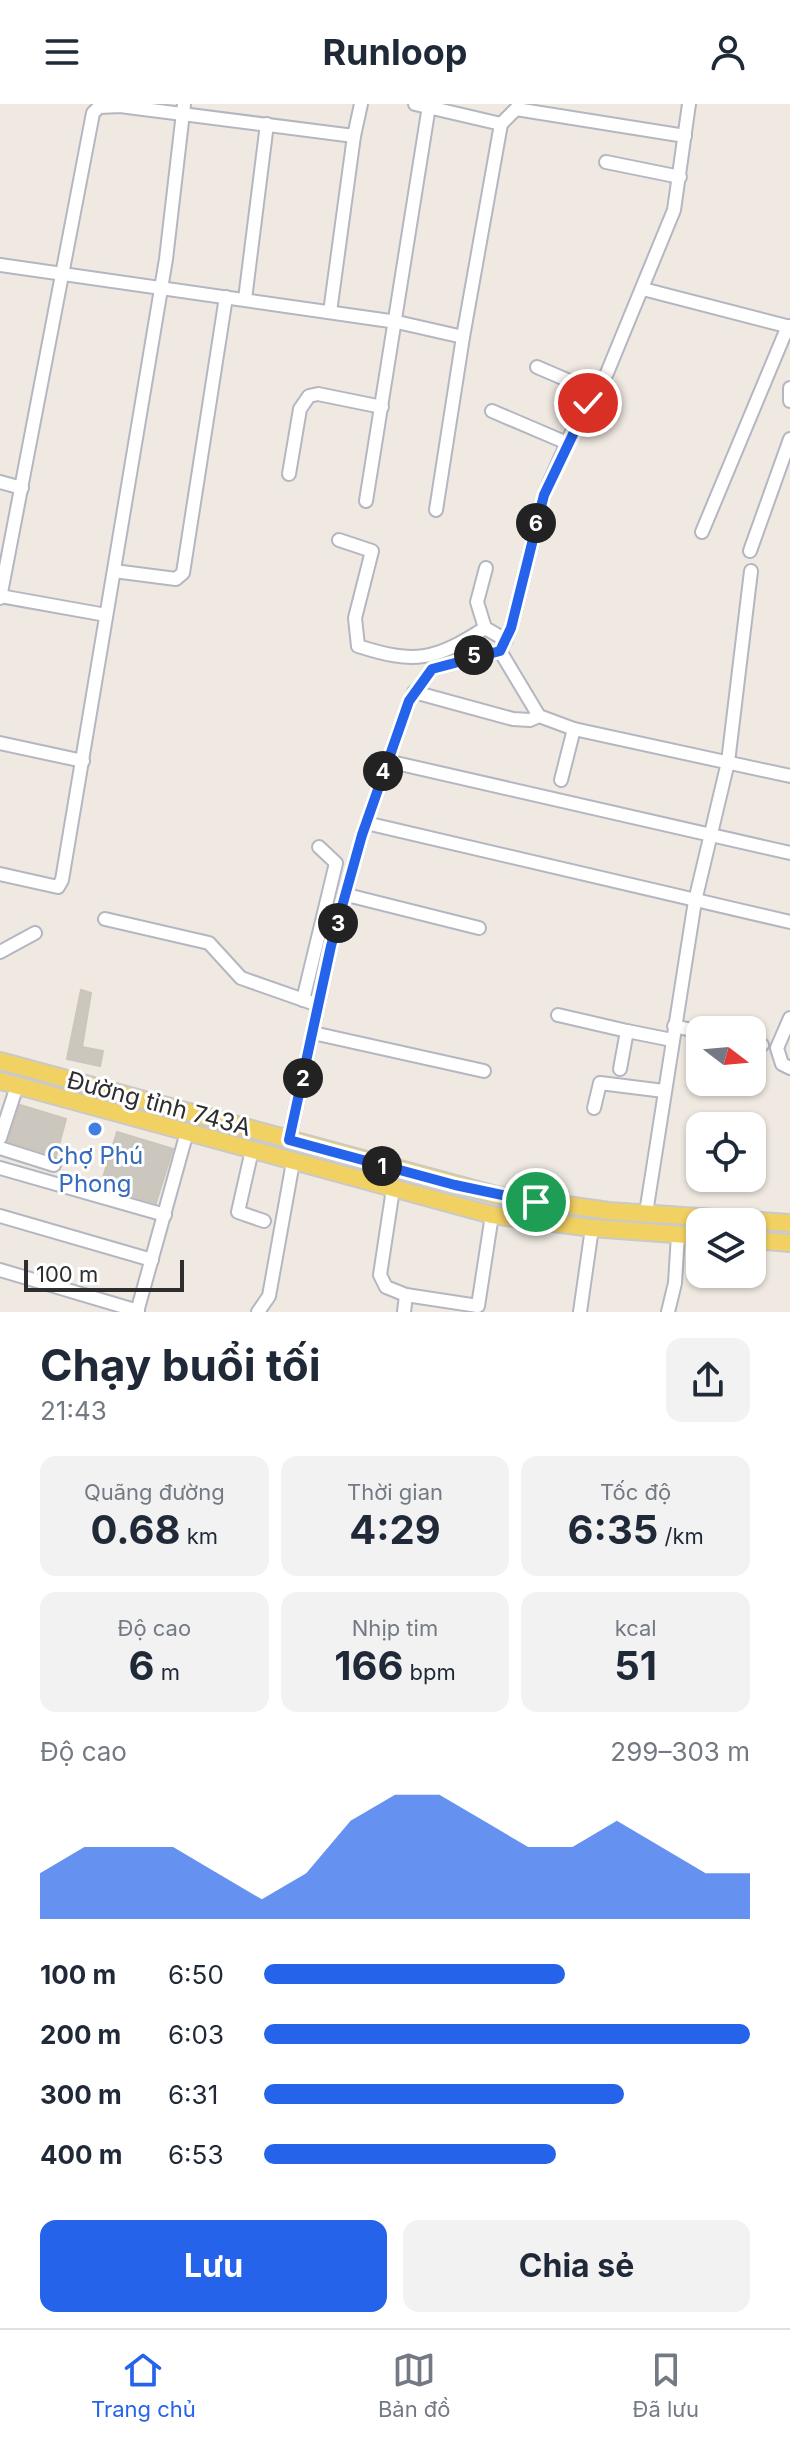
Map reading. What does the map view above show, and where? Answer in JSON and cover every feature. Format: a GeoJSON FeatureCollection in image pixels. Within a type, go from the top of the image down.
{"type":"FeatureCollection","features":[{"type":"Feature","properties":{"kind":"main road","name":"Đường tỉnh 743A"},"geometry":{"type":"LineString","coordinates":[[0,1061],[496,1195],[563,1206],[790,1223]]}},
{"type":"Feature","properties":{"kind":"main road","name":"Đường tỉnh 743A"},"geometry":{"type":"LineString","coordinates":[[0,1081],[492,1215],[592,1228],[686,1235]]}},
{"type":"Feature","properties":{"kind":"main road"},"geometry":{"type":"LineString","coordinates":[[766,1241],[790,1243]]}},
{"type":"Feature","properties":{"kind":"street"},"geometry":{"type":"LineString","coordinates":[[330,312],[361,104]]}},
{"type":"Feature","properties":{"kind":"street"},"geometry":{"type":"LineString","coordinates":[[415,104],[501,124]]}},
{"type":"Feature","properties":{"kind":"street"},"geometry":{"type":"LineString","coordinates":[[503,645],[544,495],[567,443],[607,373],[674,210],[689,104]]}},
{"type":"Feature","properties":{"kind":"street"},"geometry":{"type":"LineString","coordinates":[[106,615],[0,597],[93,113],[104,105],[184,109],[354,136]]}},
{"type":"Feature","properties":{"kind":"street"},"geometry":{"type":"LineString","coordinates":[[366,501],[397,322],[429,106]]}},
{"type":"Feature","properties":{"kind":"street"},"geometry":{"type":"LineString","coordinates":[[0,874],[58,887],[83,761],[161,286],[184,109]]}},
{"type":"Feature","properties":{"kind":"street"},"geometry":{"type":"LineString","coordinates":[[436,510],[501,124],[516,109],[685,136]]}},
{"type":"Feature","properties":{"kind":"street"},"geometry":{"type":"LineString","coordinates":[[245,299],[267,124]]}},
{"type":"Feature","properties":{"kind":"street"},"geometry":{"type":"LineString","coordinates":[[606,162],[680,177]]}},
{"type":"Feature","properties":{"kind":"street"},"geometry":{"type":"LineString","coordinates":[[0,265],[397,322],[463,337]]}},
{"type":"Feature","properties":{"kind":"street"},"geometry":{"type":"LineString","coordinates":[[643,289],[789,327],[702,532]]}},
{"type":"Feature","properties":{"kind":"street"},"geometry":{"type":"LineString","coordinates":[[114,571],[176,579],[183,573],[226,297]]}},
{"type":"Feature","properties":{"kind":"street"},"geometry":{"type":"LineString","coordinates":[[537,367],[595,392]]}},
{"type":"Feature","properties":{"kind":"street"},"geometry":{"type":"LineString","coordinates":[[790,388],[790,401]]}},
{"type":"Feature","properties":{"kind":"street"},"geometry":{"type":"LineString","coordinates":[[289,474],[300,409],[309,396],[318,394],[382,407]]}},
{"type":"Feature","properties":{"kind":"street"},"geometry":{"type":"LineString","coordinates":[[492,411],[567,443]]}},
{"type":"Feature","properties":{"kind":"street"},"geometry":{"type":"LineString","coordinates":[[750,551],[790,439]]}},
{"type":"Feature","properties":{"kind":"street"},"geometry":{"type":"LineString","coordinates":[[0,482],[22,488]]}},
{"type":"Feature","properties":{"kind":"street"},"geometry":{"type":"LineString","coordinates":[[339,540],[372,551],[355,618],[358,646],[413,660],[463,642],[485,628]]}},
{"type":"Feature","properties":{"kind":"street"},"geometry":{"type":"LineString","coordinates":[[486,568],[477,602],[485,628],[503,645],[539,716],[574,729],[790,776]]}},
{"type":"Feature","properties":{"kind":"street"},"geometry":{"type":"LineString","coordinates":[[646,1213],[695,901],[728,762],[751,571]]}},
{"type":"Feature","properties":{"kind":"street"},"geometry":{"type":"LineString","coordinates":[[289,1140],[318,1005],[366,823],[414,692],[432,669],[503,645]]}},
{"type":"Feature","properties":{"kind":"street"},"geometry":{"type":"LineString","coordinates":[[414,692],[513,719],[530,720],[539,716]]}},
{"type":"Feature","properties":{"kind":"street"},"geometry":{"type":"LineString","coordinates":[[561,780],[574,729]]}},
{"type":"Feature","properties":{"kind":"street"},"geometry":{"type":"LineString","coordinates":[[0,743],[83,761]]}},
{"type":"Feature","properties":{"kind":"street"},"geometry":{"type":"LineString","coordinates":[[387,761],[790,853]]}},
{"type":"Feature","properties":{"kind":"street"},"geometry":{"type":"LineString","coordinates":[[366,823],[790,922]]}},
{"type":"Feature","properties":{"kind":"street"},"geometry":{"type":"LineString","coordinates":[[303,1000],[336,863],[319,847]]}},
{"type":"Feature","properties":{"kind":"street"},"geometry":{"type":"LineString","coordinates":[[347,895],[479,928]]}},
{"type":"Feature","properties":{"kind":"street"},"geometry":{"type":"LineString","coordinates":[[105,919],[209,943],[241,978],[318,1005]]}},
{"type":"Feature","properties":{"kind":"street"},"geometry":{"type":"LineString","coordinates":[[0,952],[35,933]]}},
{"type":"Feature","properties":{"kind":"street"},"geometry":{"type":"LineString","coordinates":[[558,1015],[672,1040]]}},
{"type":"Feature","properties":{"kind":"street"},"geometry":{"type":"LineString","coordinates":[[790,1018],[777,1048],[782,1064],[790,1068]]}},
{"type":"Feature","properties":{"kind":"street"},"geometry":{"type":"LineString","coordinates":[[674,1026],[686,1029]]}},
{"type":"Feature","properties":{"kind":"street"},"geometry":{"type":"LineString","coordinates":[[620,1069],[627,1031]]}},
{"type":"Feature","properties":{"kind":"street"},"geometry":{"type":"LineString","coordinates":[[313,1033],[484,1071]]}},
{"type":"Feature","properties":{"kind":"street"},"geometry":{"type":"LineString","coordinates":[[594,1108],[600,1083],[664,1091]]}},
{"type":"Feature","properties":{"kind":"street"},"geometry":{"type":"LineString","coordinates":[[0,1138],[17,1086]]}},
{"type":"Feature","properties":{"kind":"street"},"geometry":{"type":"LineString","coordinates":[[0,1270],[138,1312],[187,1132]]}},
{"type":"Feature","properties":{"kind":"street"},"geometry":{"type":"LineString","coordinates":[[0,1148],[54,1165]]}},
{"type":"Feature","properties":{"kind":"street"},"geometry":{"type":"LineString","coordinates":[[252,1150],[238,1212],[264,1221]]}},
{"type":"Feature","properties":{"kind":"street"},"geometry":{"type":"LineString","coordinates":[[258,1312],[269,1296],[293,1162]]}},
{"type":"Feature","properties":{"kind":"street"},"geometry":{"type":"LineString","coordinates":[[0,1168],[165,1215]]}},
{"type":"Feature","properties":{"kind":"street"},"geometry":{"type":"LineString","coordinates":[[393,1189],[380,1275],[386,1287],[406,1295],[478,1309],[492,1215]]}},
{"type":"Feature","properties":{"kind":"street"},"geometry":{"type":"LineString","coordinates":[[0,1216],[152,1260]]}},
{"type":"Feature","properties":{"kind":"street"},"geometry":{"type":"LineString","coordinates":[[580,1312],[592,1228]]}},
{"type":"Feature","properties":{"kind":"street"},"geometry":{"type":"LineString","coordinates":[[668,1312],[675,1283],[678,1235]]}},
{"type":"Feature","properties":{"kind":"street"},"geometry":{"type":"LineString","coordinates":[[404,1312],[406,1295]]}},
{"type":"Feature","properties":{"kind":"building"},"geometry":{"type":"Polygon","coordinates":[[[81,990],[91,993],[82,1047],[103,1051],[100,1066],[67,1059],[81,990]]]}},
{"type":"Feature","properties":{"kind":"building"},"geometry":{"type":"Polygon","coordinates":[[[20,1105],[66,1119],[56,1156],[8,1141],[20,1105]]]}},
{"type":"Feature","properties":{"kind":"building"},"geometry":{"type":"Polygon","coordinates":[[[117,1132],[173,1149],[156,1203],[100,1187],[117,1132]]]}},
{"type":"Feature","properties":{"kind":"place","name":"Chợ Phú Phong"},"geometry":{"type":"Point","coordinates":[95,1129]}},
{"type":"Feature","properties":{"kind":"route"},"geometry":{"type":"LineString","coordinates":[[536,1202],[455,1185],[289,1140],[331,946],[362,835],[409,701],[432,669],[450,661],[500,651],[511,628],[544,495],[588,403]]}}]}
